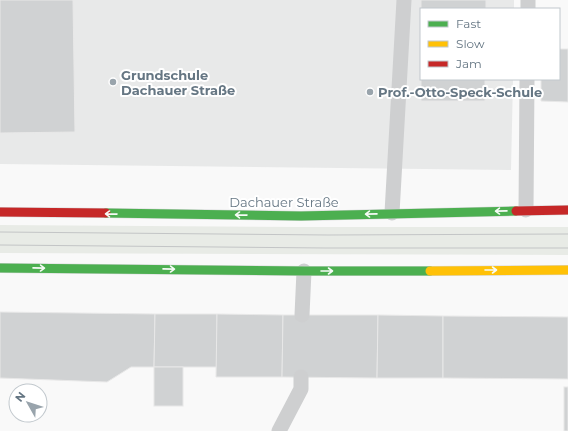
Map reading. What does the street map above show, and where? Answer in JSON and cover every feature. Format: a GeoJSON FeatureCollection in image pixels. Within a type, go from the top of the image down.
{"type":"FeatureCollection","features":[{"type":"Feature","properties":{"kind":"main road","name":"Dachauer Straße"},"geometry":{"type":"LineString","coordinates":[[0,212],[302,216],[568,210]]}},
{"type":"Feature","properties":{"kind":"main road"},"geometry":{"type":"LineString","coordinates":[[0,268],[304,271],[568,270]]}},
{"type":"Feature","properties":{"kind":"lane"},"geometry":{"type":"LineString","coordinates":[[392,214],[404,0]]}},
{"type":"Feature","properties":{"kind":"lane"},"geometry":{"type":"LineString","coordinates":[[526,210],[527,80]]}},
{"type":"Feature","properties":{"kind":"lane"},"geometry":{"type":"LineString","coordinates":[[302,315],[304,271]]}},
{"type":"Feature","properties":{"kind":"lane"},"geometry":{"type":"LineString","coordinates":[[279,431],[301,389],[301,377]]}},
{"type":"Feature","properties":{"kind":"shaded area"},"geometry":{"type":"Polygon","coordinates":[[[0,0],[514,0],[514,8],[420,8],[420,80],[513,80],[511,170],[0,164],[0,0]]]}},
{"type":"Feature","properties":{"kind":"shaded area"},"geometry":{"type":"Polygon","coordinates":[[[0,225],[568,227],[568,255],[0,253],[0,225]]]}},
{"type":"Feature","properties":{"kind":"building"},"geometry":{"type":"Polygon","coordinates":[[[0,0],[73,0],[75,132],[0,133],[0,0]]]}},
{"type":"Feature","properties":{"kind":"building"},"geometry":{"type":"Polygon","coordinates":[[[421,0],[486,0],[486,8],[421,8],[421,0]]]}},
{"type":"Feature","properties":{"kind":"building"},"geometry":{"type":"Polygon","coordinates":[[[560,49],[568,49],[568,102],[541,101],[541,80],[560,80],[560,49]]]}},
{"type":"Feature","properties":{"kind":"building"},"geometry":{"type":"Polygon","coordinates":[[[421,80],[485,80],[485,101],[421,101],[421,80]]]}},
{"type":"Feature","properties":{"kind":"building"},"geometry":{"type":"Polygon","coordinates":[[[0,312],[155,314],[154,367],[131,367],[107,382],[0,378],[0,312]]]}},
{"type":"Feature","properties":{"kind":"building"},"geometry":{"type":"Polygon","coordinates":[[[155,314],[217,314],[217,367],[154,367],[155,314]]]}},
{"type":"Feature","properties":{"kind":"building"},"geometry":{"type":"Polygon","coordinates":[[[217,314],[283,315],[282,377],[216,377],[217,314]]]}},
{"type":"Feature","properties":{"kind":"building"},"geometry":{"type":"Polygon","coordinates":[[[283,315],[378,315],[377,378],[282,377],[283,315]]]}},
{"type":"Feature","properties":{"kind":"building"},"geometry":{"type":"Polygon","coordinates":[[[378,315],[443,316],[443,378],[377,378],[378,315]]]}},
{"type":"Feature","properties":{"kind":"building"},"geometry":{"type":"Polygon","coordinates":[[[443,316],[568,317],[568,379],[443,378],[443,316]]]}},
{"type":"Feature","properties":{"kind":"building"},"geometry":{"type":"Polygon","coordinates":[[[154,367],[183,367],[183,406],[154,406],[154,367]]]}},
{"type":"Feature","properties":{"kind":"building"},"geometry":{"type":"Polygon","coordinates":[[[564,387],[568,387],[568,431],[564,431],[564,387]]]}},
{"type":"Feature","properties":{"kind":"tram line"},"geometry":{"type":"LineString","coordinates":[[0,232],[328,235],[568,234]]}},
{"type":"Feature","properties":{"kind":"tram line"},"geometry":{"type":"LineString","coordinates":[[0,245],[326,248],[568,248]]}},
{"type":"Feature","properties":{"kind":"traffic: fast"},"geometry":{"type":"LineString","coordinates":[[106,213],[301,216],[516,211]]}},
{"type":"Feature","properties":{"kind":"traffic: fast"},"geometry":{"type":"LineString","coordinates":[[0,268],[430,271]]}},
{"type":"Feature","properties":{"kind":"traffic: slow"},"geometry":{"type":"LineString","coordinates":[[430,271],[568,270]]}},
{"type":"Feature","properties":{"kind":"traffic: jam"},"geometry":{"type":"LineString","coordinates":[[516,211],[568,210]]}},
{"type":"Feature","properties":{"kind":"traffic: jam"},"geometry":{"type":"LineString","coordinates":[[0,212],[106,213]]}},
{"type":"Feature","properties":{"kind":"place","name":"Grundschule Dachauer Straße"},"geometry":{"type":"Point","coordinates":[113,82]}},
{"type":"Feature","properties":{"kind":"place","name":"Prof.-Otto-Speck-Schule"},"geometry":{"type":"Point","coordinates":[370,92]}}]}
